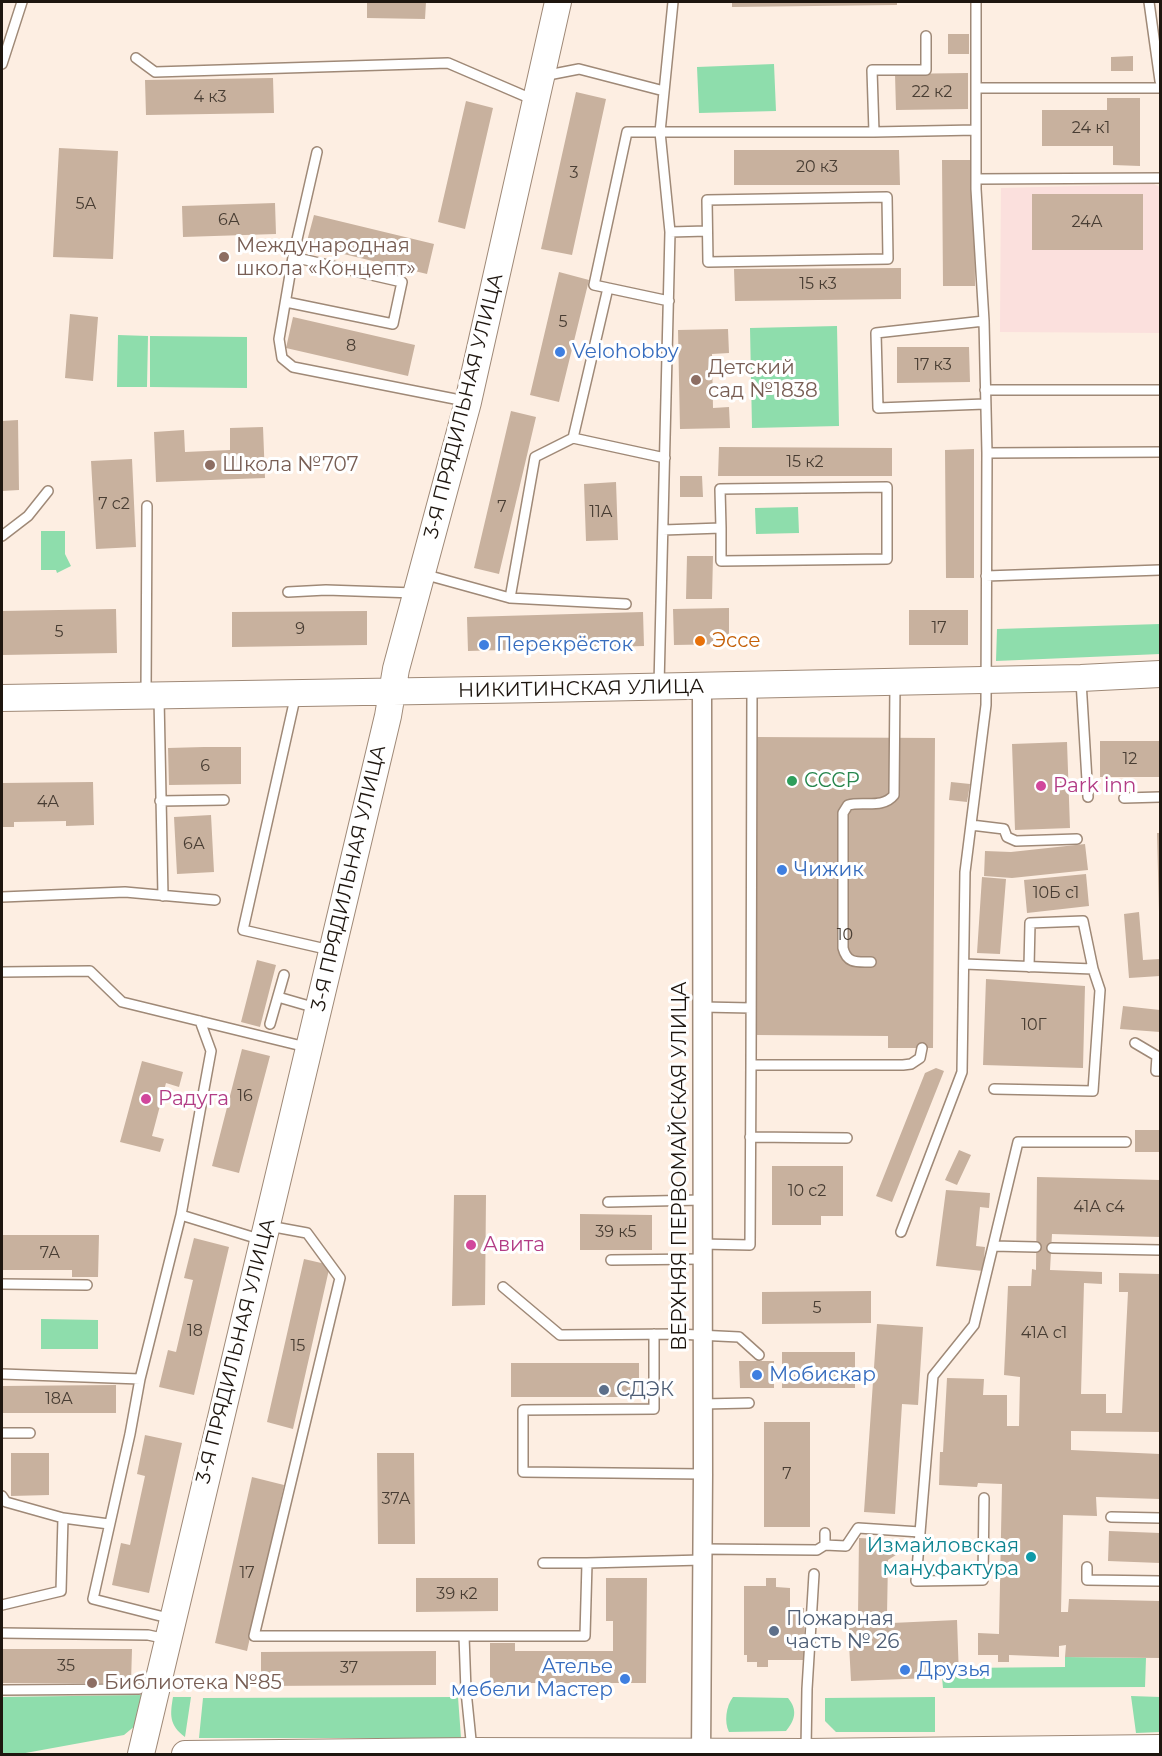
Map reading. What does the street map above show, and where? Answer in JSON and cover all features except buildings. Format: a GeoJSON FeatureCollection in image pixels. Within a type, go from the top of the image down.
{"type":"FeatureCollection","features":[{"type":"Feature","properties":{"kind":"street","name":"3-Я ПРЯДИЛЬНАЯ УЛИЦА"},"geometry":{"type":"LineString","coordinates":[[141,1755],[169,1629],[393,692],[396,669],[468,402],[558,2]]}},
{"type":"Feature","properties":{"kind":"street","name":"НИКИТИНСКАЯ УЛИЦА"},"geometry":{"type":"LineString","coordinates":[[2,698],[659,687],[1082,678],[1161,674]]}},
{"type":"Feature","properties":{"kind":"street","name":"ВЕРХНЯЯ ПЕРВОМАЙСКАЯ УЛИЦА"},"geometry":{"type":"LineString","coordinates":[[700,1753],[703,1474],[702,686]]}},
{"type":"Feature","properties":{"kind":"street"},"geometry":{"type":"LineString","coordinates":[[185,1755],[472,1750],[518,1753],[790,1753],[1161,1748]]}},
{"type":"Feature","properties":{"kind":"lane"},"geometry":{"type":"LineString","coordinates":[[2,64],[22,2]]}},
{"type":"Feature","properties":{"kind":"lane"},"geometry":{"type":"LineString","coordinates":[[659,687],[670,232],[660,132],[673,2]]}},
{"type":"Feature","properties":{"kind":"lane"},"geometry":{"type":"LineString","coordinates":[[901,1232],[962,1072],[965,872],[986,705],[987,453],[984,321],[976,179],[976,2]]}},
{"type":"Feature","properties":{"kind":"lane"},"geometry":{"type":"LineString","coordinates":[[1149,2],[1161,81]]}},
{"type":"Feature","properties":{"kind":"lane"},"geometry":{"type":"LineString","coordinates":[[874,132],[872,70],[926,70],[926,36]]}},
{"type":"Feature","properties":{"kind":"lane"},"geometry":{"type":"LineString","coordinates":[[136,58],[155,72],[447,63],[537,88],[579,69],[664,91]]}},
{"type":"Feature","properties":{"kind":"lane"},"geometry":{"type":"LineString","coordinates":[[976,88],[1161,88]]}},
{"type":"Feature","properties":{"kind":"lane"},"geometry":{"type":"LineString","coordinates":[[669,302],[594,285],[627,132],[976,130]]}},
{"type":"Feature","properties":{"kind":"lane"},"geometry":{"type":"LineString","coordinates":[[317,152],[293,257],[279,339],[282,358],[293,367],[468,402]]}},
{"type":"Feature","properties":{"kind":"lane"},"geometry":{"type":"LineString","coordinates":[[976,179],[1161,178]]}},
{"type":"Feature","properties":{"kind":"lane"},"geometry":{"type":"LineString","coordinates":[[887,197],[888,259],[708,262],[707,231],[707,200],[887,197]]}},
{"type":"Feature","properties":{"kind":"lane"},"geometry":{"type":"LineString","coordinates":[[670,232],[707,231]]}},
{"type":"Feature","properties":{"kind":"lane"},"geometry":{"type":"LineString","coordinates":[[286,302],[393,324],[402,282],[293,257]]}},
{"type":"Feature","properties":{"kind":"lane"},"geometry":{"type":"LineString","coordinates":[[573,438],[608,288]]}},
{"type":"Feature","properties":{"kind":"lane"},"geometry":{"type":"LineString","coordinates":[[984,321],[876,333],[878,408],[985,404]]}},
{"type":"Feature","properties":{"kind":"lane"},"geometry":{"type":"LineString","coordinates":[[985,390],[1161,390]]}},
{"type":"Feature","properties":{"kind":"lane"},"geometry":{"type":"LineString","coordinates":[[510,598],[535,457],[573,438],[665,458]]}},
{"type":"Feature","properties":{"kind":"lane"},"geometry":{"type":"LineString","coordinates":[[987,453],[1161,452]]}},
{"type":"Feature","properties":{"kind":"lane"},"geometry":{"type":"LineString","coordinates":[[887,487],[887,559],[721,561],[721,528],[720,489],[887,487]]}},
{"type":"Feature","properties":{"kind":"lane"},"geometry":{"type":"LineString","coordinates":[[2,536],[28,516],[48,491]]}},
{"type":"Feature","properties":{"kind":"lane"},"geometry":{"type":"LineString","coordinates":[[147,506],[152,695],[160,801],[163,896]]}},
{"type":"Feature","properties":{"kind":"lane"},"geometry":{"type":"LineString","coordinates":[[663,530],[721,528]]}},
{"type":"Feature","properties":{"kind":"lane"},"geometry":{"type":"LineString","coordinates":[[986,576],[1161,570]]}},
{"type":"Feature","properties":{"kind":"lane"},"geometry":{"type":"LineString","coordinates":[[288,592],[420,584],[510,598],[626,604]]}},
{"type":"Feature","properties":{"kind":"lane"},"geometry":{"type":"LineString","coordinates":[[1082,678],[1088,797]]}},
{"type":"Feature","properties":{"kind":"lane"},"geometry":{"type":"LineString","coordinates":[[871,962],[852,962],[847,958],[843,948],[843,813],[848,805],[879,804],[890,800],[894,795],[895,682]]}},
{"type":"Feature","properties":{"kind":"lane"},"geometry":{"type":"LineString","coordinates":[[610,1260],[750,1245],[752,685]]}},
{"type":"Feature","properties":{"kind":"lane"},"geometry":{"type":"LineString","coordinates":[[297,692],[243,930],[332,950]]}},
{"type":"Feature","properties":{"kind":"lane"},"geometry":{"type":"LineString","coordinates":[[1124,798],[1161,798]]}},
{"type":"Feature","properties":{"kind":"lane"},"geometry":{"type":"LineString","coordinates":[[160,801],[224,800]]}},
{"type":"Feature","properties":{"kind":"lane"},"geometry":{"type":"LineString","coordinates":[[971,825],[1004,829],[1007,837],[1016,841],[1077,838]]}},
{"type":"Feature","properties":{"kind":"lane"},"geometry":{"type":"LineString","coordinates":[[2,897],[125,892],[215,900]]}},
{"type":"Feature","properties":{"kind":"lane"},"geometry":{"type":"LineString","coordinates":[[994,1089],[1093,1091],[1100,990],[1083,921],[1030,923],[1029,967]]}},
{"type":"Feature","properties":{"kind":"lane"},"geometry":{"type":"LineString","coordinates":[[964,964],[1094,969]]}},
{"type":"Feature","properties":{"kind":"lane"},"geometry":{"type":"LineString","coordinates":[[2,972],[90,971],[122,1002],[308,1047]]}},
{"type":"Feature","properties":{"kind":"lane"},"geometry":{"type":"LineString","coordinates":[[270,1024],[284,975]]}},
{"type":"Feature","properties":{"kind":"lane"},"geometry":{"type":"LineString","coordinates":[[278,997],[318,1009]]}},
{"type":"Feature","properties":{"kind":"lane"},"geometry":{"type":"LineString","coordinates":[[703,1007],[751,1008]]}},
{"type":"Feature","properties":{"kind":"lane"},"geometry":{"type":"LineString","coordinates":[[169,1629],[93,1599],[140,1379],[181,1215],[211,1051],[200,1021]]}},
{"type":"Feature","properties":{"kind":"lane"},"geometry":{"type":"LineString","coordinates":[[1135,1043],[1157,1056],[1156,1071],[1161,1071]]}},
{"type":"Feature","properties":{"kind":"lane"},"geometry":{"type":"LineString","coordinates":[[751,1065],[903,1065],[911,1064],[920,1058],[922,1048]]}},
{"type":"Feature","properties":{"kind":"lane"},"geometry":{"type":"LineString","coordinates":[[750,1137],[847,1137]]}},
{"type":"Feature","properties":{"kind":"lane"},"geometry":{"type":"LineString","coordinates":[[984,1498],[983,1580],[916,1581],[933,1376],[974,1325],[1018,1142],[1126,1142]]}},
{"type":"Feature","properties":{"kind":"lane"},"geometry":{"type":"LineString","coordinates":[[608,1202],[702,1200]]}},
{"type":"Feature","properties":{"kind":"lane"},"geometry":{"type":"LineString","coordinates":[[181,1215],[244,1236],[265,1233],[307,1233],[340,1278],[254,1636],[585,1636],[587,1563]]}},
{"type":"Feature","properties":{"kind":"lane"},"geometry":{"type":"LineString","coordinates":[[993,1246],[1036,1247]]}},
{"type":"Feature","properties":{"kind":"lane"},"geometry":{"type":"LineString","coordinates":[[1052,1248],[1161,1250]]}},
{"type":"Feature","properties":{"kind":"lane"},"geometry":{"type":"LineString","coordinates":[[2,1284],[87,1285]]}},
{"type":"Feature","properties":{"kind":"lane"},"geometry":{"type":"LineString","coordinates":[[503,1287],[560,1335],[702,1334],[739,1337],[759,1355]]}},
{"type":"Feature","properties":{"kind":"lane"},"geometry":{"type":"LineString","coordinates":[[654,1334],[654,1409],[523,1410],[523,1472],[703,1474]]}},
{"type":"Feature","properties":{"kind":"lane"},"geometry":{"type":"LineString","coordinates":[[2,1374],[140,1379]]}},
{"type":"Feature","properties":{"kind":"lane"},"geometry":{"type":"LineString","coordinates":[[703,1404],[749,1403]]}},
{"type":"Feature","properties":{"kind":"lane"},"geometry":{"type":"LineString","coordinates":[[2,1434],[30,1433]]}},
{"type":"Feature","properties":{"kind":"lane"},"geometry":{"type":"LineString","coordinates":[[2,1496],[6,1502],[63,1518],[109,1524]]}},
{"type":"Feature","properties":{"kind":"lane"},"geometry":{"type":"LineString","coordinates":[[1111,1517],[1161,1518]]}},
{"type":"Feature","properties":{"kind":"lane"},"geometry":{"type":"LineString","coordinates":[[2,1605],[61,1591],[63,1518]]}},
{"type":"Feature","properties":{"kind":"lane"},"geometry":{"type":"LineString","coordinates":[[543,1563],[587,1563],[702,1554],[817,1550],[825,1545],[846,1546],[858,1528],[920,1532]]}},
{"type":"Feature","properties":{"kind":"lane"},"geometry":{"type":"LineString","coordinates":[[825,1533],[825,1545]]}},
{"type":"Feature","properties":{"kind":"lane"},"geometry":{"type":"LineString","coordinates":[[1087,1567],[1087,1580],[1161,1581]]}},
{"type":"Feature","properties":{"kind":"lane"},"geometry":{"type":"LineString","coordinates":[[790,1753],[807,1689],[814,1574]]}},
{"type":"Feature","properties":{"kind":"lane"},"geometry":{"type":"LineString","coordinates":[[2,1633],[148,1635],[169,1629]]}},
{"type":"Feature","properties":{"kind":"lane"},"geometry":{"type":"LineString","coordinates":[[464,1636],[466,1691],[472,1750]]}},
{"type":"Feature","properties":{"kind":"lane"},"geometry":{"type":"LineString","coordinates":[[2,1689],[138,1689]]}},
{"type":"Feature","properties":{"kind":"shaded area"},"geometry":{"type":"Polygon","coordinates":[[[1154,184],[1160,187],[1160,333],[1000,332],[1001,188],[1154,184]]]}},
{"type":"Feature","properties":{"kind":"green space"},"geometry":{"type":"Polygon","coordinates":[[[774,64],[776,111],[699,113],[697,67],[774,64]]]}},
{"type":"Feature","properties":{"kind":"green space"},"geometry":{"type":"Polygon","coordinates":[[[837,326],[839,426],[752,428],[750,328],[837,326]]]}},
{"type":"Feature","properties":{"kind":"green space"},"geometry":{"type":"Polygon","coordinates":[[[118,335],[148,336],[147,387],[117,387],[118,335]]]}},
{"type":"Feature","properties":{"kind":"green space"},"geometry":{"type":"Polygon","coordinates":[[[150,336],[247,337],[247,388],[150,387],[150,336]]]}},
{"type":"Feature","properties":{"kind":"green space"},"geometry":{"type":"Polygon","coordinates":[[[798,507],[799,533],[756,534],[755,508],[798,507]]]}},
{"type":"Feature","properties":{"kind":"green space"},"geometry":{"type":"Polygon","coordinates":[[[41,531],[65,531],[65,554],[71,566],[57,573],[56,570],[41,570],[41,531]]]}},
{"type":"Feature","properties":{"kind":"green space"},"geometry":{"type":"Polygon","coordinates":[[[1160,624],[1160,654],[996,661],[997,629],[1160,624]]]}},
{"type":"Feature","properties":{"kind":"green space"},"geometry":{"type":"Polygon","coordinates":[[[41,1319],[98,1320],[98,1349],[41,1349],[41,1319]]]}},
{"type":"Feature","properties":{"kind":"green space"},"geometry":{"type":"Polygon","coordinates":[[[1065,1657],[1146,1658],[1145,1687],[943,1688],[942,1677],[959,1677],[959,1668],[1065,1667],[1065,1657]]]}},
{"type":"Feature","properties":{"kind":"green space"},"geometry":{"type":"Polygon","coordinates":[[[143,1695],[136,1725],[124,1735],[20,1754],[2,1754],[2,1697],[143,1695]]]}},
{"type":"Feature","properties":{"kind":"green space"},"geometry":{"type":"Polygon","coordinates":[[[1131,1696],[1160,1697],[1160,1732],[1136,1733],[1131,1696]]]}},
{"type":"Feature","properties":{"kind":"green space"},"geometry":{"type":"Polygon","coordinates":[[[173,1697],[191,1697],[185,1737],[173,1724],[171,1709],[173,1697]]]}},
{"type":"Feature","properties":{"kind":"green space"},"geometry":{"type":"Polygon","coordinates":[[[458,1697],[461,1738],[199,1738],[203,1698],[458,1697]]]}},
{"type":"Feature","properties":{"kind":"green space"},"geometry":{"type":"Polygon","coordinates":[[[733,1697],[788,1698],[794,1711],[792,1723],[786,1731],[729,1732],[726,1714],[733,1697]]]}},
{"type":"Feature","properties":{"kind":"green space"},"geometry":{"type":"Polygon","coordinates":[[[935,1697],[935,1732],[836,1732],[825,1721],[825,1698],[935,1697]]]}},
{"type":"Feature","properties":{"kind":"place","name":"Международная школа «Концепт»"},"geometry":{"type":"Point","coordinates":[224,257]}},
{"type":"Feature","properties":{"kind":"place","name":"Velohobby"},"geometry":{"type":"Point","coordinates":[560,352]}},
{"type":"Feature","properties":{"kind":"place","name":"Детский сад №1838"},"geometry":{"type":"Point","coordinates":[696,380]}},
{"type":"Feature","properties":{"kind":"place","name":"Школа №707"},"geometry":{"type":"Point","coordinates":[210,465]}},
{"type":"Feature","properties":{"kind":"place","name":"Эссе"},"geometry":{"type":"Point","coordinates":[700,641]}},
{"type":"Feature","properties":{"kind":"place","name":"Перекрёсток"},"geometry":{"type":"Point","coordinates":[484,645]}},
{"type":"Feature","properties":{"kind":"place","name":"СССР"},"geometry":{"type":"Point","coordinates":[792,781]}},
{"type":"Feature","properties":{"kind":"place","name":"Park inn"},"geometry":{"type":"Point","coordinates":[1041,786]}},
{"type":"Feature","properties":{"kind":"place","name":"Чижик"},"geometry":{"type":"Point","coordinates":[782,870]}},
{"type":"Feature","properties":{"kind":"place","name":"Радуга"},"geometry":{"type":"Point","coordinates":[146,1099]}},
{"type":"Feature","properties":{"kind":"place","name":"Авита"},"geometry":{"type":"Point","coordinates":[471,1245]}},
{"type":"Feature","properties":{"kind":"place","name":"Мобискар"},"geometry":{"type":"Point","coordinates":[757,1375]}},
{"type":"Feature","properties":{"kind":"place","name":"СДЭК"},"geometry":{"type":"Point","coordinates":[604,1390]}},
{"type":"Feature","properties":{"kind":"place","name":"Измайловская мануфактура"},"geometry":{"type":"Point","coordinates":[1031,1557]}},
{"type":"Feature","properties":{"kind":"place","name":"Пожарная часть № 26"},"geometry":{"type":"Point","coordinates":[774,1631]}},
{"type":"Feature","properties":{"kind":"place","name":"Друзья"},"geometry":{"type":"Point","coordinates":[905,1670]}},
{"type":"Feature","properties":{"kind":"place","name":"Ателье мебели Мастер"},"geometry":{"type":"Point","coordinates":[625,1679]}},
{"type":"Feature","properties":{"kind":"place","name":"Библиотека №85"},"geometry":{"type":"Point","coordinates":[92,1683]}}]}
